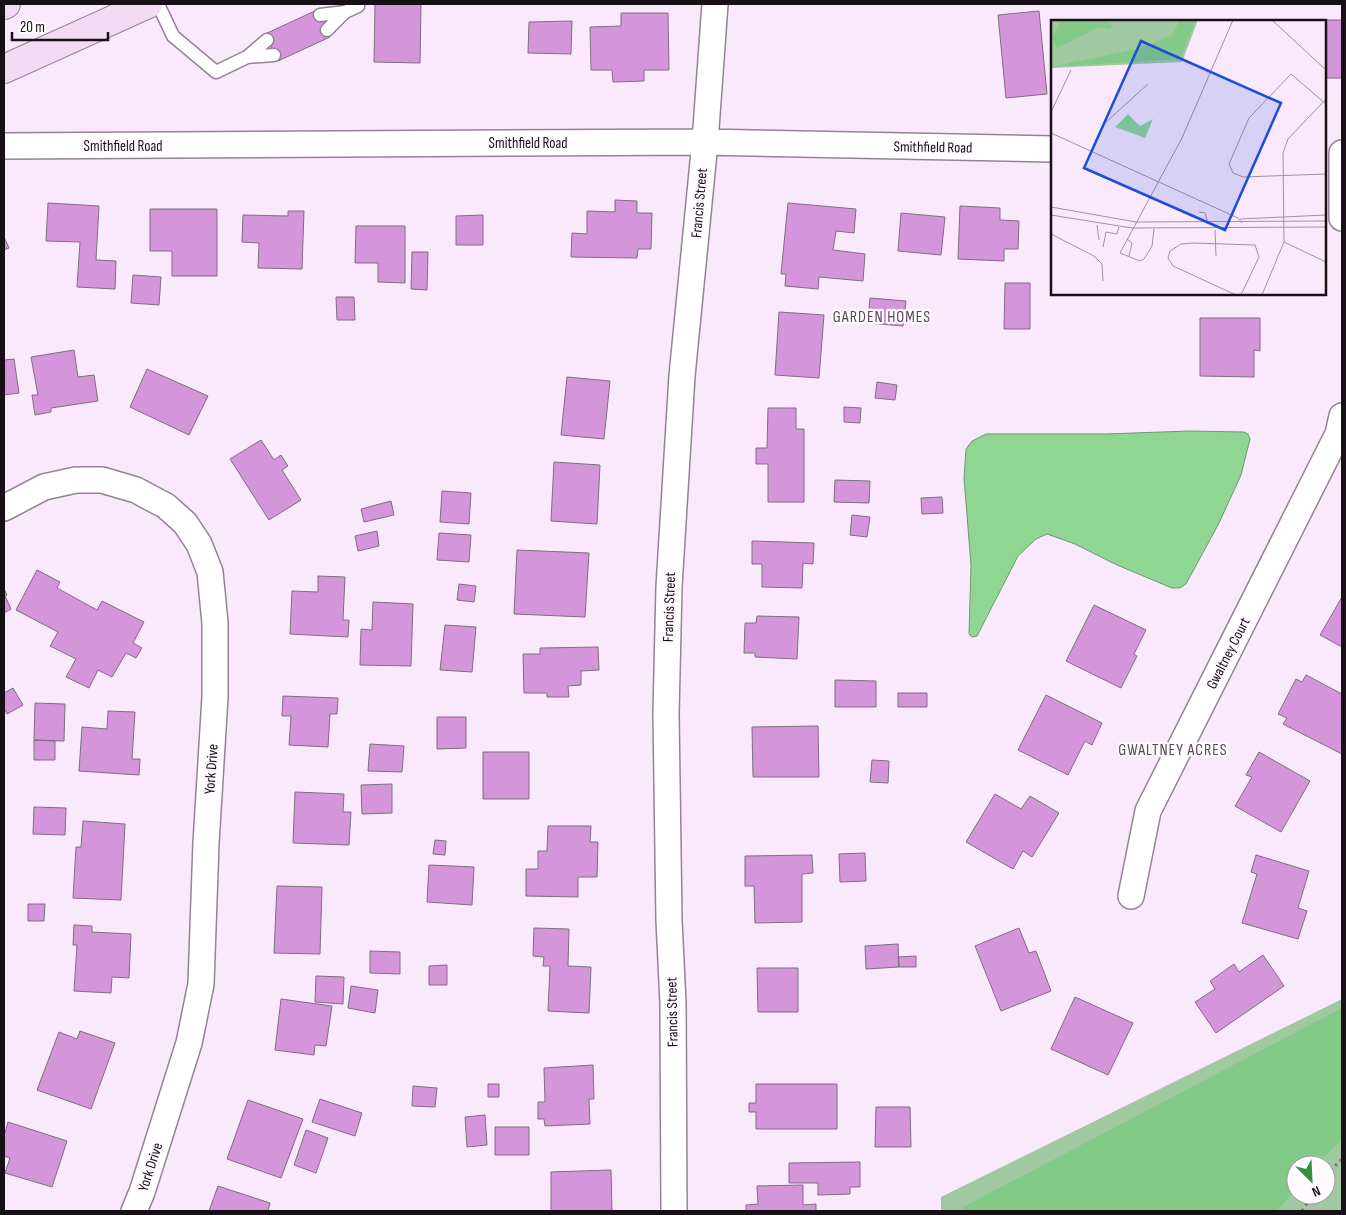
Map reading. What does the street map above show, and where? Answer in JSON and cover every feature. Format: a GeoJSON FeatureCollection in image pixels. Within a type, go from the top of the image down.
{"type":"FeatureCollection","features":[{"type":"Feature","properties":{"kind":"main road"},"geometry":{"type":"LineString","coordinates":[[4,69],[148,4]]}},
{"type":"Feature","properties":{"kind":"street","name":"Francis Street"},"geometry":{"type":"LineString","coordinates":[[674,1211],[666,713],[669,587],[682,376],[715,4]]}},
{"type":"Feature","properties":{"kind":"street","name":"Smithfield Road"},"geometry":{"type":"LineString","coordinates":[[4,146],[704,142],[1051,149]]}},
{"type":"Feature","properties":{"kind":"street"},"geometry":{"type":"LineString","coordinates":[[1326,152],[1342,153],[1342,218]]}},
{"type":"Feature","properties":{"kind":"street","name":"Gwaltney Court"},"geometry":{"type":"LineString","coordinates":[[1131,896],[1148,812],[1338,434],[1342,416]]}},
{"type":"Feature","properties":{"kind":"street","name":"York Drive"},"geometry":{"type":"LineString","coordinates":[[4,508],[44,487],[76,480],[102,480],[136,490],[166,506],[185,523],[199,544],[210,572],[215,623],[215,697],[206,843],[201,984],[189,1043],[142,1192],[134,1211]]}},
{"type":"Feature","properties":{"kind":"lane"},"geometry":{"type":"LineString","coordinates":[[158,4],[173,36],[216,72],[247,58],[267,40]]}},
{"type":"Feature","properties":{"kind":"lane"},"geometry":{"type":"LineString","coordinates":[[320,15],[344,12],[358,6],[358,4]]}},
{"type":"Feature","properties":{"kind":"lane"},"geometry":{"type":"LineString","coordinates":[[328,30],[344,12]]}},
{"type":"Feature","properties":{"kind":"lane"},"geometry":{"type":"LineString","coordinates":[[247,58],[274,55]]}},
{"type":"Feature","properties":{"kind":"shaded area"},"geometry":{"type":"Polygon","coordinates":[[[1189,431],[1244,432],[1248,434],[1250,439],[1241,475],[1219,523],[1186,584],[1180,588],[1172,588],[1117,565],[1075,544],[1047,534],[1036,539],[1018,556],[977,636],[972,637],[969,634],[971,565],[964,478],[966,449],[972,441],[986,434],[1106,434],[1189,431]]]}},
{"type":"Feature","properties":{"kind":"shaded area"},"geometry":{"type":"Polygon","coordinates":[[[1342,999],[1342,1211],[941,1211],[941,1197],[1342,999]]]}},
{"type":"Feature","properties":{"kind":"shaded area"},"geometry":{"type":"Polygon","coordinates":[[[1342,1008],[1342,1140],[1326,1155],[1286,1155],[1286,1200],[1277,1211],[963,1211],[963,1207],[1342,1008]]]}},
{"type":"Feature","properties":{"kind":"building"},"geometry":{"type":"Polygon","coordinates":[[[375,4],[421,4],[420,63],[374,62],[375,4]]]}},
{"type":"Feature","properties":{"kind":"building"},"geometry":{"type":"Polygon","coordinates":[[[317,10],[330,37],[278,61],[265,34],[317,10]]]}},
{"type":"Feature","properties":{"kind":"building"},"geometry":{"type":"Polygon","coordinates":[[[1039,11],[1047,94],[1006,98],[998,15],[1039,11]]]}},
{"type":"Feature","properties":{"kind":"building"},"geometry":{"type":"Polygon","coordinates":[[[621,13],[668,13],[669,70],[644,70],[644,81],[613,82],[612,70],[591,70],[590,27],[621,26],[621,13]]]}},
{"type":"Feature","properties":{"kind":"building"},"geometry":{"type":"Polygon","coordinates":[[[1326,20],[1342,20],[1342,78],[1326,78],[1326,20]]]}},
{"type":"Feature","properties":{"kind":"building"},"geometry":{"type":"Polygon","coordinates":[[[572,21],[571,54],[528,53],[529,22],[572,21]]]}},
{"type":"Feature","properties":{"kind":"building"},"geometry":{"type":"Polygon","coordinates":[[[615,200],[637,201],[637,213],[652,213],[651,249],[638,249],[637,258],[571,257],[572,233],[587,234],[587,211],[615,212],[615,200]]]}},
{"type":"Feature","properties":{"kind":"building"},"geometry":{"type":"Polygon","coordinates":[[[48,203],[99,206],[96,260],[116,261],[115,289],[77,287],[80,242],[46,241],[48,203]]]}},
{"type":"Feature","properties":{"kind":"building"},"geometry":{"type":"Polygon","coordinates":[[[788,203],[856,209],[854,233],[836,231],[833,250],[865,254],[863,281],[819,277],[818,289],[785,286],[786,274],[781,274],[788,203]]]}},
{"type":"Feature","properties":{"kind":"building"},"geometry":{"type":"Polygon","coordinates":[[[960,206],[1000,208],[1000,220],[1019,221],[1018,249],[1004,249],[1004,261],[958,259],[960,206]]]}},
{"type":"Feature","properties":{"kind":"building"},"geometry":{"type":"Polygon","coordinates":[[[150,209],[217,209],[217,276],[172,276],[172,251],[150,251],[150,209]]]}},
{"type":"Feature","properties":{"kind":"building"},"geometry":{"type":"Polygon","coordinates":[[[288,211],[304,211],[302,269],[258,268],[259,243],[242,242],[243,215],[288,216],[288,211]]]}},
{"type":"Feature","properties":{"kind":"building"},"geometry":{"type":"Polygon","coordinates":[[[901,213],[945,217],[941,255],[898,251],[901,213]]]}},
{"type":"Feature","properties":{"kind":"building"},"geometry":{"type":"Polygon","coordinates":[[[483,215],[483,245],[456,245],[456,216],[483,215]]]}},
{"type":"Feature","properties":{"kind":"building"},"geometry":{"type":"Polygon","coordinates":[[[356,226],[405,226],[405,283],[378,282],[378,263],[355,263],[356,226]]]}},
{"type":"Feature","properties":{"kind":"building"},"geometry":{"type":"Polygon","coordinates":[[[4,237],[9,248],[4,250],[4,237]]]}},
{"type":"Feature","properties":{"kind":"building"},"geometry":{"type":"Polygon","coordinates":[[[412,252],[428,252],[427,290],[411,289],[412,252]]]}},
{"type":"Feature","properties":{"kind":"building"},"geometry":{"type":"Polygon","coordinates":[[[133,275],[161,277],[159,305],[131,303],[133,275]]]}},
{"type":"Feature","properties":{"kind":"building"},"geometry":{"type":"Polygon","coordinates":[[[1005,283],[1030,283],[1030,329],[1004,329],[1005,283]]]}},
{"type":"Feature","properties":{"kind":"building"},"geometry":{"type":"Polygon","coordinates":[[[336,297],[354,297],[355,320],[337,320],[336,297]]]}},
{"type":"Feature","properties":{"kind":"building"},"geometry":{"type":"Polygon","coordinates":[[[870,298],[906,301],[903,326],[868,323],[870,298]]]}},
{"type":"Feature","properties":{"kind":"building"},"geometry":{"type":"Polygon","coordinates":[[[779,312],[824,315],[819,378],[775,375],[779,312]]]}},
{"type":"Feature","properties":{"kind":"building"},"geometry":{"type":"Polygon","coordinates":[[[1200,318],[1260,318],[1260,351],[1254,350],[1254,377],[1200,376],[1200,318]]]}},
{"type":"Feature","properties":{"kind":"building"},"geometry":{"type":"Polygon","coordinates":[[[74,350],[78,377],[94,375],[98,401],[51,408],[51,412],[35,415],[32,395],[38,395],[31,357],[74,350]]]}},
{"type":"Feature","properties":{"kind":"building"},"geometry":{"type":"Polygon","coordinates":[[[14,359],[19,393],[4,395],[4,360],[14,359]]]}},
{"type":"Feature","properties":{"kind":"building"},"geometry":{"type":"Polygon","coordinates":[[[147,369],[208,396],[189,435],[130,407],[147,369]]]}},
{"type":"Feature","properties":{"kind":"building"},"geometry":{"type":"Polygon","coordinates":[[[567,377],[610,381],[604,439],[561,435],[567,377]]]}},
{"type":"Feature","properties":{"kind":"building"},"geometry":{"type":"Polygon","coordinates":[[[877,382],[897,385],[895,400],[875,398],[877,382]]]}},
{"type":"Feature","properties":{"kind":"building"},"geometry":{"type":"Polygon","coordinates":[[[844,407],[861,408],[860,423],[844,422],[844,407]]]}},
{"type":"Feature","properties":{"kind":"building"},"geometry":{"type":"Polygon","coordinates":[[[768,408],[796,408],[796,429],[804,429],[804,502],[768,502],[768,464],[756,464],[756,448],[767,448],[768,408]]]}},
{"type":"Feature","properties":{"kind":"building"},"geometry":{"type":"Polygon","coordinates":[[[261,440],[274,460],[281,455],[288,466],[282,470],[301,500],[269,520],[230,459],[261,440]]]}},
{"type":"Feature","properties":{"kind":"building"},"geometry":{"type":"Polygon","coordinates":[[[554,462],[600,465],[597,524],[551,521],[554,462]]]}},
{"type":"Feature","properties":{"kind":"building"},"geometry":{"type":"Polygon","coordinates":[[[835,480],[870,481],[869,503],[834,502],[835,480]]]}},
{"type":"Feature","properties":{"kind":"building"},"geometry":{"type":"Polygon","coordinates":[[[442,491],[471,493],[469,524],[440,522],[442,491]]]}},
{"type":"Feature","properties":{"kind":"building"},"geometry":{"type":"Polygon","coordinates":[[[942,497],[943,513],[922,514],[921,498],[942,497]]]}},
{"type":"Feature","properties":{"kind":"building"},"geometry":{"type":"Polygon","coordinates":[[[391,501],[394,515],[364,522],[361,509],[391,501]]]}},
{"type":"Feature","properties":{"kind":"building"},"geometry":{"type":"Polygon","coordinates":[[[852,515],[870,517],[867,537],[850,535],[852,515]]]}},
{"type":"Feature","properties":{"kind":"building"},"geometry":{"type":"Polygon","coordinates":[[[377,531],[379,546],[358,551],[355,536],[377,531]]]}},
{"type":"Feature","properties":{"kind":"building"},"geometry":{"type":"Polygon","coordinates":[[[439,533],[471,535],[469,562],[437,560],[439,533]]]}},
{"type":"Feature","properties":{"kind":"building"},"geometry":{"type":"Polygon","coordinates":[[[752,541],[814,543],[813,564],[803,563],[802,588],[762,587],[762,564],[752,564],[752,541]]]}},
{"type":"Feature","properties":{"kind":"building"},"geometry":{"type":"Polygon","coordinates":[[[517,550],[589,553],[585,617],[514,614],[517,550]]]}},
{"type":"Feature","properties":{"kind":"building"},"geometry":{"type":"Polygon","coordinates":[[[37,570],[60,582],[57,588],[97,610],[102,601],[144,622],[133,643],[142,648],[136,658],[126,653],[112,677],[98,670],[89,688],[66,677],[76,659],[50,646],[58,632],[16,610],[37,570]]]}},
{"type":"Feature","properties":{"kind":"building"},"geometry":{"type":"Polygon","coordinates":[[[318,576],[345,577],[343,620],[349,620],[348,637],[290,634],[292,591],[318,592],[318,576]]]}},
{"type":"Feature","properties":{"kind":"building"},"geometry":{"type":"Polygon","coordinates":[[[459,584],[476,586],[474,602],[457,600],[459,584]]]}},
{"type":"Feature","properties":{"kind":"building"},"geometry":{"type":"Polygon","coordinates":[[[4,589],[11,609],[4,613],[4,589]]]}},
{"type":"Feature","properties":{"kind":"building"},"geometry":{"type":"Polygon","coordinates":[[[1342,597],[1342,647],[1320,635],[1342,597]]]}},
{"type":"Feature","properties":{"kind":"building"},"geometry":{"type":"Polygon","coordinates":[[[373,602],[413,604],[411,666],[360,665],[361,629],[372,630],[373,602]]]}},
{"type":"Feature","properties":{"kind":"building"},"geometry":{"type":"Polygon","coordinates":[[[1094,605],[1146,630],[1134,654],[1137,656],[1121,688],[1066,661],[1094,605]]]}},
{"type":"Feature","properties":{"kind":"building"},"geometry":{"type":"Polygon","coordinates":[[[757,616],[799,617],[797,659],[755,657],[755,653],[744,653],[745,623],[756,623],[757,616]]]}},
{"type":"Feature","properties":{"kind":"building"},"geometry":{"type":"Polygon","coordinates":[[[445,625],[476,627],[472,672],[440,670],[445,625]]]}},
{"type":"Feature","properties":{"kind":"building"},"geometry":{"type":"Polygon","coordinates":[[[598,647],[599,670],[581,671],[581,685],[568,686],[569,697],[547,697],[547,693],[524,693],[523,654],[540,654],[540,648],[598,647]]]}},
{"type":"Feature","properties":{"kind":"building"},"geometry":{"type":"Polygon","coordinates":[[[1306,675],[1342,694],[1342,754],[1283,724],[1287,718],[1278,714],[1296,679],[1302,682],[1306,675]]]}},
{"type":"Feature","properties":{"kind":"building"},"geometry":{"type":"Polygon","coordinates":[[[835,680],[876,681],[876,707],[835,707],[835,680]]]}},
{"type":"Feature","properties":{"kind":"building"},"geometry":{"type":"Polygon","coordinates":[[[13,688],[23,705],[7,714],[4,708],[4,693],[13,688]]]}},
{"type":"Feature","properties":{"kind":"building"},"geometry":{"type":"Polygon","coordinates":[[[898,693],[927,693],[927,707],[898,707],[898,693]]]}},
{"type":"Feature","properties":{"kind":"building"},"geometry":{"type":"Polygon","coordinates":[[[1046,695],[1102,723],[1092,745],[1085,741],[1068,775],[1018,750],[1046,695]]]}},
{"type":"Feature","properties":{"kind":"building"},"geometry":{"type":"Polygon","coordinates":[[[283,696],[338,698],[337,714],[330,714],[328,747],[289,745],[291,716],[282,716],[283,696]]]}},
{"type":"Feature","properties":{"kind":"building"},"geometry":{"type":"Polygon","coordinates":[[[35,703],[65,704],[64,741],[34,740],[35,703]]]}},
{"type":"Feature","properties":{"kind":"building"},"geometry":{"type":"Polygon","coordinates":[[[108,711],[135,712],[132,759],[140,759],[139,775],[79,771],[82,727],[107,729],[108,711]]]}},
{"type":"Feature","properties":{"kind":"building"},"geometry":{"type":"Polygon","coordinates":[[[437,717],[466,717],[466,748],[437,749],[437,717]]]}},
{"type":"Feature","properties":{"kind":"building"},"geometry":{"type":"Polygon","coordinates":[[[818,726],[819,777],[753,777],[752,727],[818,726]]]}},
{"type":"Feature","properties":{"kind":"building"},"geometry":{"type":"Polygon","coordinates":[[[34,740],[55,741],[55,760],[34,760],[34,740]]]}},
{"type":"Feature","properties":{"kind":"building"},"geometry":{"type":"Polygon","coordinates":[[[370,744],[404,746],[402,772],[368,771],[370,744]]]}},
{"type":"Feature","properties":{"kind":"building"},"geometry":{"type":"Polygon","coordinates":[[[483,752],[529,752],[529,799],[483,799],[483,752]]]}},
{"type":"Feature","properties":{"kind":"building"},"geometry":{"type":"Polygon","coordinates":[[[1259,752],[1310,781],[1281,832],[1235,806],[1252,777],[1246,775],[1259,752]]]}},
{"type":"Feature","properties":{"kind":"building"},"geometry":{"type":"Polygon","coordinates":[[[872,760],[889,761],[888,783],[870,782],[872,760]]]}},
{"type":"Feature","properties":{"kind":"building"},"geometry":{"type":"Polygon","coordinates":[[[392,784],[392,813],[362,814],[361,785],[392,784]]]}},
{"type":"Feature","properties":{"kind":"building"},"geometry":{"type":"Polygon","coordinates":[[[295,792],[344,794],[343,812],[351,812],[349,845],[293,843],[295,792]]]}},
{"type":"Feature","properties":{"kind":"building"},"geometry":{"type":"Polygon","coordinates":[[[995,794],[1021,809],[1030,796],[1059,813],[1032,857],[1023,851],[1013,869],[966,842],[995,794]]]}},
{"type":"Feature","properties":{"kind":"building"},"geometry":{"type":"Polygon","coordinates":[[[34,807],[66,808],[65,835],[33,834],[34,807]]]}},
{"type":"Feature","properties":{"kind":"building"},"geometry":{"type":"Polygon","coordinates":[[[83,821],[125,824],[121,900],[73,898],[76,847],[81,847],[83,821]]]}},
{"type":"Feature","properties":{"kind":"building"},"geometry":{"type":"Polygon","coordinates":[[[548,826],[591,826],[590,842],[598,842],[597,877],[578,877],[578,897],[526,896],[526,869],[538,869],[538,851],[547,851],[548,826]]]}},
{"type":"Feature","properties":{"kind":"building"},"geometry":{"type":"Polygon","coordinates":[[[435,840],[446,841],[445,855],[433,854],[435,840]]]}},
{"type":"Feature","properties":{"kind":"building"},"geometry":{"type":"Polygon","coordinates":[[[865,853],[866,881],[840,882],[839,854],[865,853]]]}},
{"type":"Feature","properties":{"kind":"building"},"geometry":{"type":"Polygon","coordinates":[[[812,855],[813,873],[802,874],[802,922],[755,923],[754,886],[745,886],[745,856],[812,855]]]}},
{"type":"Feature","properties":{"kind":"building"},"geometry":{"type":"Polygon","coordinates":[[[1256,855],[1309,871],[1298,908],[1307,911],[1298,939],[1242,923],[1257,874],[1251,872],[1256,855]]]}},
{"type":"Feature","properties":{"kind":"building"},"geometry":{"type":"Polygon","coordinates":[[[429,865],[474,867],[472,905],[427,902],[429,865]]]}},
{"type":"Feature","properties":{"kind":"building"},"geometry":{"type":"Polygon","coordinates":[[[277,886],[322,887],[320,954],[274,953],[277,886]]]}},
{"type":"Feature","properties":{"kind":"building"},"geometry":{"type":"Polygon","coordinates":[[[28,904],[45,904],[44,921],[28,921],[28,904]]]}},
{"type":"Feature","properties":{"kind":"building"},"geometry":{"type":"Polygon","coordinates":[[[74,925],[92,926],[92,932],[131,934],[129,978],[112,977],[111,993],[74,991],[77,945],[73,945],[74,925]]]}},
{"type":"Feature","properties":{"kind":"building"},"geometry":{"type":"Polygon","coordinates":[[[534,928],[569,929],[568,966],[591,967],[589,1013],[548,1011],[550,966],[543,966],[544,957],[533,956],[534,928]]]}},
{"type":"Feature","properties":{"kind":"building"},"geometry":{"type":"Polygon","coordinates":[[[1019,928],[1029,953],[1036,951],[1051,991],[1001,1011],[975,946],[1019,928]]]}},
{"type":"Feature","properties":{"kind":"building"},"geometry":{"type":"Polygon","coordinates":[[[898,944],[899,967],[866,969],[865,946],[898,944]]]}},
{"type":"Feature","properties":{"kind":"building"},"geometry":{"type":"Polygon","coordinates":[[[370,951],[400,952],[400,974],[370,973],[370,951]]]}},
{"type":"Feature","properties":{"kind":"building"},"geometry":{"type":"Polygon","coordinates":[[[1263,955],[1284,986],[1216,1033],[1195,1002],[1215,989],[1210,981],[1234,964],[1239,972],[1263,955]]]}},
{"type":"Feature","properties":{"kind":"building"},"geometry":{"type":"Polygon","coordinates":[[[916,956],[916,967],[899,967],[898,957],[916,956]]]}},
{"type":"Feature","properties":{"kind":"building"},"geometry":{"type":"Polygon","coordinates":[[[447,965],[447,985],[429,985],[429,966],[447,965]]]}},
{"type":"Feature","properties":{"kind":"building"},"geometry":{"type":"Polygon","coordinates":[[[757,968],[798,968],[798,1012],[758,1012],[757,968]]]}},
{"type":"Feature","properties":{"kind":"building"},"geometry":{"type":"Polygon","coordinates":[[[316,976],[344,977],[343,1004],[315,1002],[316,976]]]}},
{"type":"Feature","properties":{"kind":"building"},"geometry":{"type":"Polygon","coordinates":[[[351,986],[378,990],[375,1013],[348,1008],[351,986]]]}},
{"type":"Feature","properties":{"kind":"building"},"geometry":{"type":"Polygon","coordinates":[[[1075,997],[1133,1023],[1108,1075],[1051,1049],[1075,997]]]}},
{"type":"Feature","properties":{"kind":"building"},"geometry":{"type":"Polygon","coordinates":[[[281,999],[332,1006],[326,1046],[315,1045],[314,1055],[275,1050],[281,999]]]}},
{"type":"Feature","properties":{"kind":"building"},"geometry":{"type":"Polygon","coordinates":[[[80,1031],[115,1043],[91,1109],[37,1090],[59,1032],[77,1039],[80,1031]]]}},
{"type":"Feature","properties":{"kind":"building"},"geometry":{"type":"Polygon","coordinates":[[[593,1065],[594,1099],[589,1099],[590,1124],[545,1126],[544,1119],[538,1119],[538,1102],[545,1102],[544,1068],[593,1065]]]}},
{"type":"Feature","properties":{"kind":"building"},"geometry":{"type":"Polygon","coordinates":[[[488,1084],[499,1084],[499,1097],[488,1097],[488,1084]]]}},
{"type":"Feature","properties":{"kind":"building"},"geometry":{"type":"Polygon","coordinates":[[[756,1084],[837,1084],[837,1129],[756,1129],[756,1112],[749,1112],[749,1103],[756,1103],[756,1084]]]}},
{"type":"Feature","properties":{"kind":"building"},"geometry":{"type":"Polygon","coordinates":[[[413,1086],[437,1088],[435,1107],[412,1106],[413,1086]]]}},
{"type":"Feature","properties":{"kind":"building"},"geometry":{"type":"Polygon","coordinates":[[[320,1099],[362,1113],[355,1136],[312,1122],[320,1099]]]}},
{"type":"Feature","properties":{"kind":"building"},"geometry":{"type":"Polygon","coordinates":[[[248,1100],[303,1119],[281,1178],[227,1159],[248,1100]]]}},
{"type":"Feature","properties":{"kind":"building"},"geometry":{"type":"Polygon","coordinates":[[[876,1107],[910,1107],[911,1147],[875,1147],[876,1107]]]}},
{"type":"Feature","properties":{"kind":"building"},"geometry":{"type":"Polygon","coordinates":[[[485,1115],[487,1145],[467,1147],[465,1117],[485,1115]]]}},
{"type":"Feature","properties":{"kind":"building"},"geometry":{"type":"Polygon","coordinates":[[[8,1122],[67,1141],[52,1187],[5,1173],[10,1158],[4,1156],[4,1136],[8,1122]]]}},
{"type":"Feature","properties":{"kind":"building"},"geometry":{"type":"Polygon","coordinates":[[[495,1127],[529,1127],[529,1155],[495,1155],[495,1127]]]}},
{"type":"Feature","properties":{"kind":"building"},"geometry":{"type":"Polygon","coordinates":[[[306,1130],[328,1138],[316,1173],[294,1165],[306,1130]]]}},
{"type":"Feature","properties":{"kind":"building"},"geometry":{"type":"Polygon","coordinates":[[[860,1162],[860,1187],[850,1187],[850,1194],[818,1195],[818,1183],[789,1183],[789,1163],[860,1162]]]}},
{"type":"Feature","properties":{"kind":"building"},"geometry":{"type":"Polygon","coordinates":[[[611,1170],[612,1211],[551,1211],[551,1172],[611,1170]]]}},
{"type":"Feature","properties":{"kind":"building"},"geometry":{"type":"Polygon","coordinates":[[[803,1185],[803,1205],[816,1204],[816,1211],[746,1211],[746,1205],[758,1204],[757,1186],[803,1185]]]}},
{"type":"Feature","properties":{"kind":"building"},"geometry":{"type":"Polygon","coordinates":[[[218,1186],[270,1203],[268,1211],[209,1211],[218,1186]]]}},
{"type":"Feature","properties":{"kind":"district","name":"GARDEN HOMES"},"geometry":{"type":"Point","coordinates":[882,316]}},
{"type":"Feature","properties":{"kind":"district","name":"GWALTNEY ACRES"},"geometry":{"type":"Point","coordinates":[1173,749]}}]}
